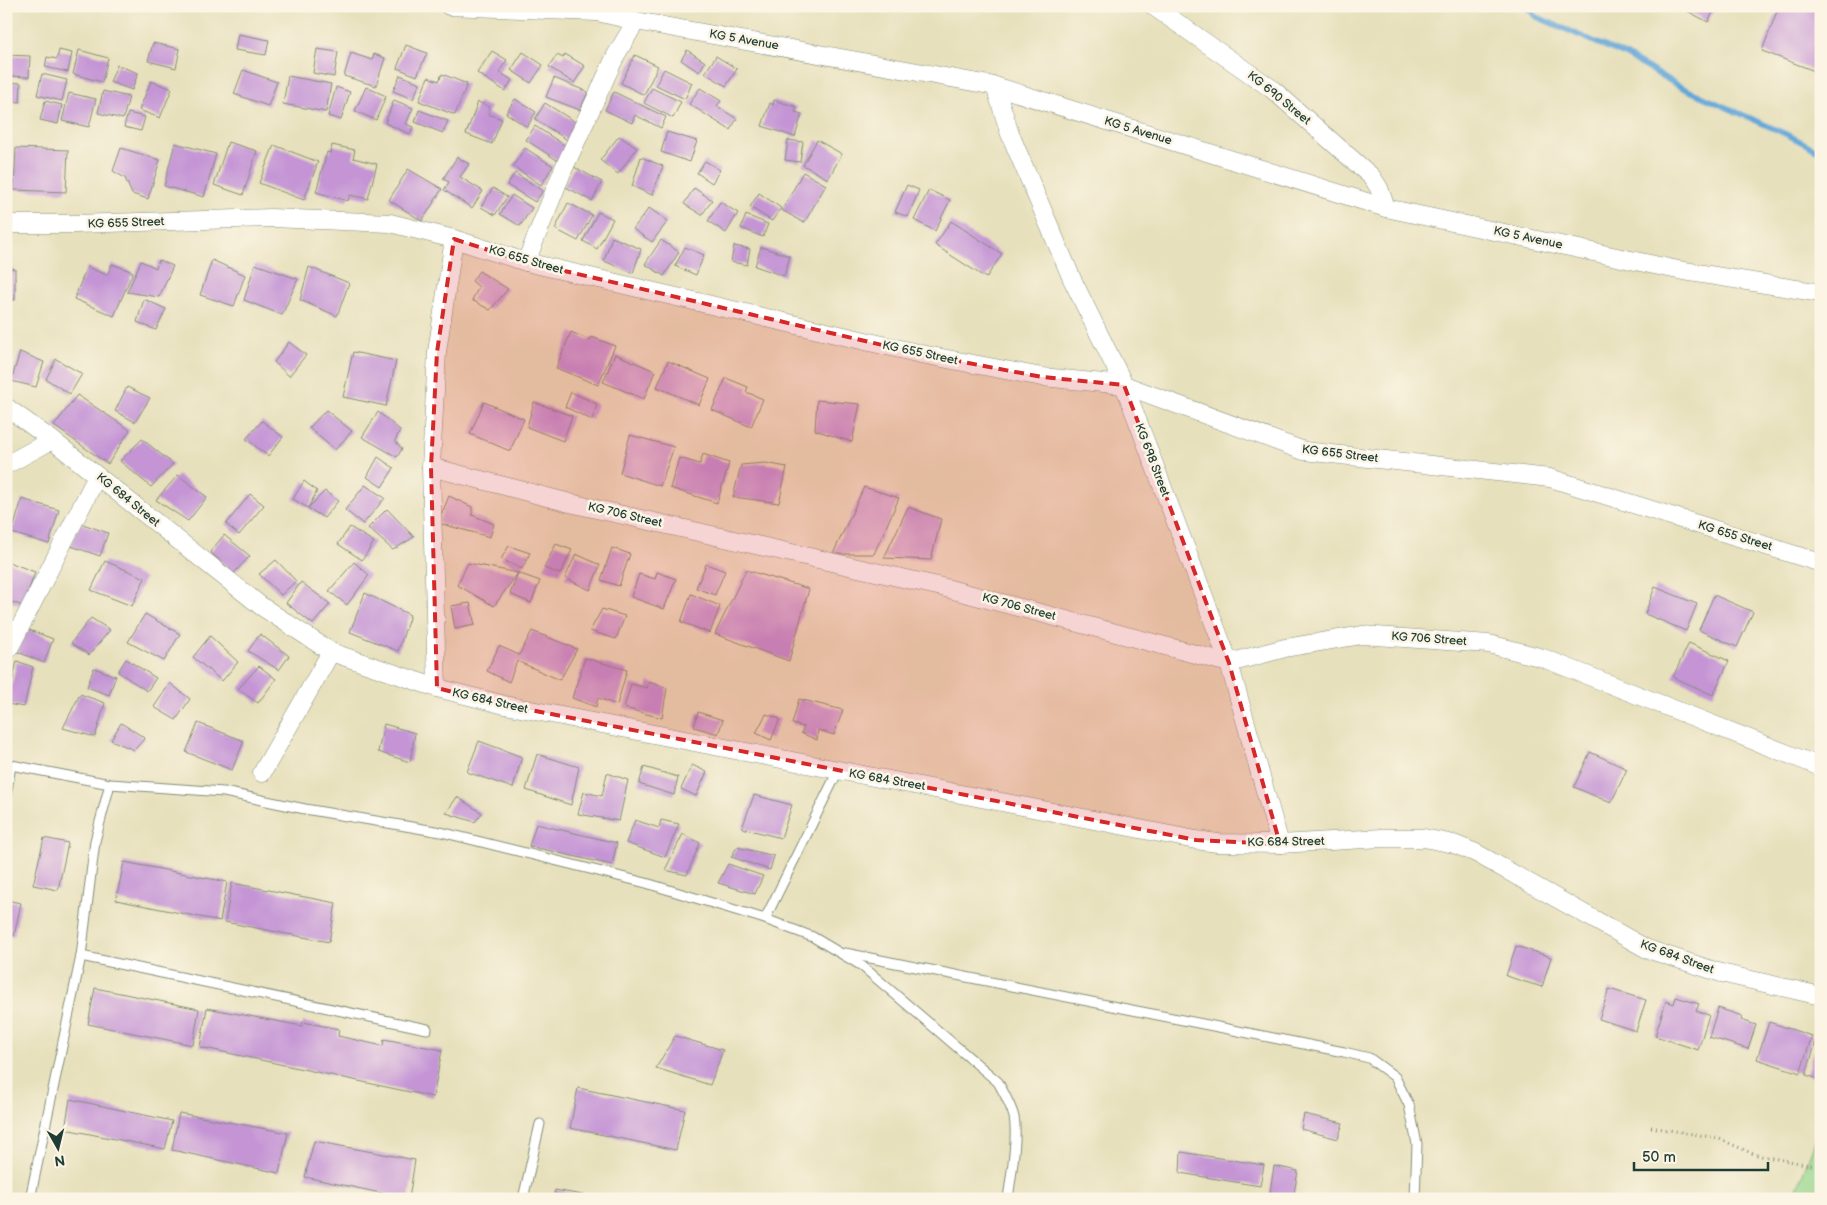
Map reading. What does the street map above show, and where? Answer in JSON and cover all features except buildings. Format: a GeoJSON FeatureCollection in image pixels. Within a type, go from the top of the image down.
{"type":"FeatureCollection","features":[{"type":"Feature","properties":{"kind":"street","name":"KG 5 Avenue"},"geometry":{"type":"LineString","coordinates":[[449,6],[595,9],[636,21],[995,86],[1386,208],[1678,270],[1821,293]]}},
{"type":"Feature","properties":{"kind":"street","name":"KG 690 Street"},"geometry":{"type":"LineString","coordinates":[[1153,6],[1272,89],[1372,177],[1379,188],[1386,208]]}},
{"type":"Feature","properties":{"kind":"street"},"geometry":{"type":"LineString","coordinates":[[526,262],[563,170],[616,55],[636,21]]}},
{"type":"Feature","properties":{"kind":"street","name":"KG 698 Street"},"geometry":{"type":"LineString","coordinates":[[995,86],[1010,134],[1072,279],[1124,385],[1229,663],[1280,844]]}},
{"type":"Feature","properties":{"kind":"street","name":"KG 655 Street"},"geometry":{"type":"LineString","coordinates":[[6,224],[74,224],[271,218],[390,224],[454,239],[526,262],[921,354],[1042,377],[1124,385],[1304,451],[1550,478],[1821,563]]}},
{"type":"Feature","properties":{"kind":"street"},"geometry":{"type":"LineString","coordinates":[[437,688],[431,468],[437,352],[454,239]]}},
{"type":"Feature","properties":{"kind":"street","name":"KG 684 Street"},"geometry":{"type":"LineString","coordinates":[[6,407],[52,440],[261,606],[331,652],[437,688],[505,705],[1196,840],[1218,843],[1280,844],[1382,838],[1424,838],[1454,844],[1476,853],[1647,949],[1720,973],[1821,996]]}},
{"type":"Feature","properties":{"kind":"street"},"geometry":{"type":"LineString","coordinates":[[6,465],[52,440]]}},
{"type":"Feature","properties":{"kind":"street","name":"KG 706 Street"},"geometry":{"type":"LineString","coordinates":[[431,468],[580,505],[942,587],[1229,663],[1285,648],[1362,634],[1489,644],[1543,658],[1821,766]]}},
{"type":"Feature","properties":{"kind":"street"},"geometry":{"type":"LineString","coordinates":[[9,649],[97,476]]}},
{"type":"Feature","properties":{"kind":"street"},"geometry":{"type":"LineString","coordinates":[[262,773],[331,652]]}},
{"type":"Feature","properties":{"kind":"lane"},"geometry":{"type":"LineString","coordinates":[[6,796],[9,764],[110,784],[224,792],[441,832],[646,883],[765,919],[813,937],[862,966],[998,1082],[1005,1094],[1014,1118],[1015,1134],[1008,1199]]}},
{"type":"Feature","properties":{"kind":"lane"},"geometry":{"type":"LineString","coordinates":[[765,919],[838,771]]}},
{"type":"Feature","properties":{"kind":"lane"},"geometry":{"type":"LineString","coordinates":[[30,1199],[81,956],[95,841],[110,784]]}},
{"type":"Feature","properties":{"kind":"lane"},"geometry":{"type":"LineString","coordinates":[[840,952],[1368,1058],[1395,1077],[1409,1105],[1417,1144],[1415,1199]]}},
{"type":"Feature","properties":{"kind":"lane"},"geometry":{"type":"LineString","coordinates":[[81,956],[427,1029]]}},
{"type":"Feature","properties":{"kind":"lane"},"geometry":{"type":"LineString","coordinates":[[523,1199],[540,1124]]}},
{"type":"Feature","properties":{"kind":"path"},"geometry":{"type":"LineString","coordinates":[[1651,1127],[1717,1138],[1756,1154],[1821,1167]]}},
{"type":"Feature","properties":{"kind":"highlighted area"},"geometry":{"type":"Polygon","coordinates":[[[454,239],[526,262],[921,354],[1042,377],[1124,385],[1229,663],[1280,844],[1196,840],[505,705],[437,688],[431,467],[437,352],[454,239]]]}},
{"type":"Feature","properties":{"kind":"green space"},"geometry":{"type":"Polygon","coordinates":[[[1817,1136],[1821,1137],[1821,1199],[1793,1199],[1817,1136]]]}},
{"type":"Feature","properties":{"kind":"waterway"},"geometry":{"type":"LineString","coordinates":[[1525,6],[1537,17],[1625,55],[1681,87],[1788,135],[1821,152]]}}]}
